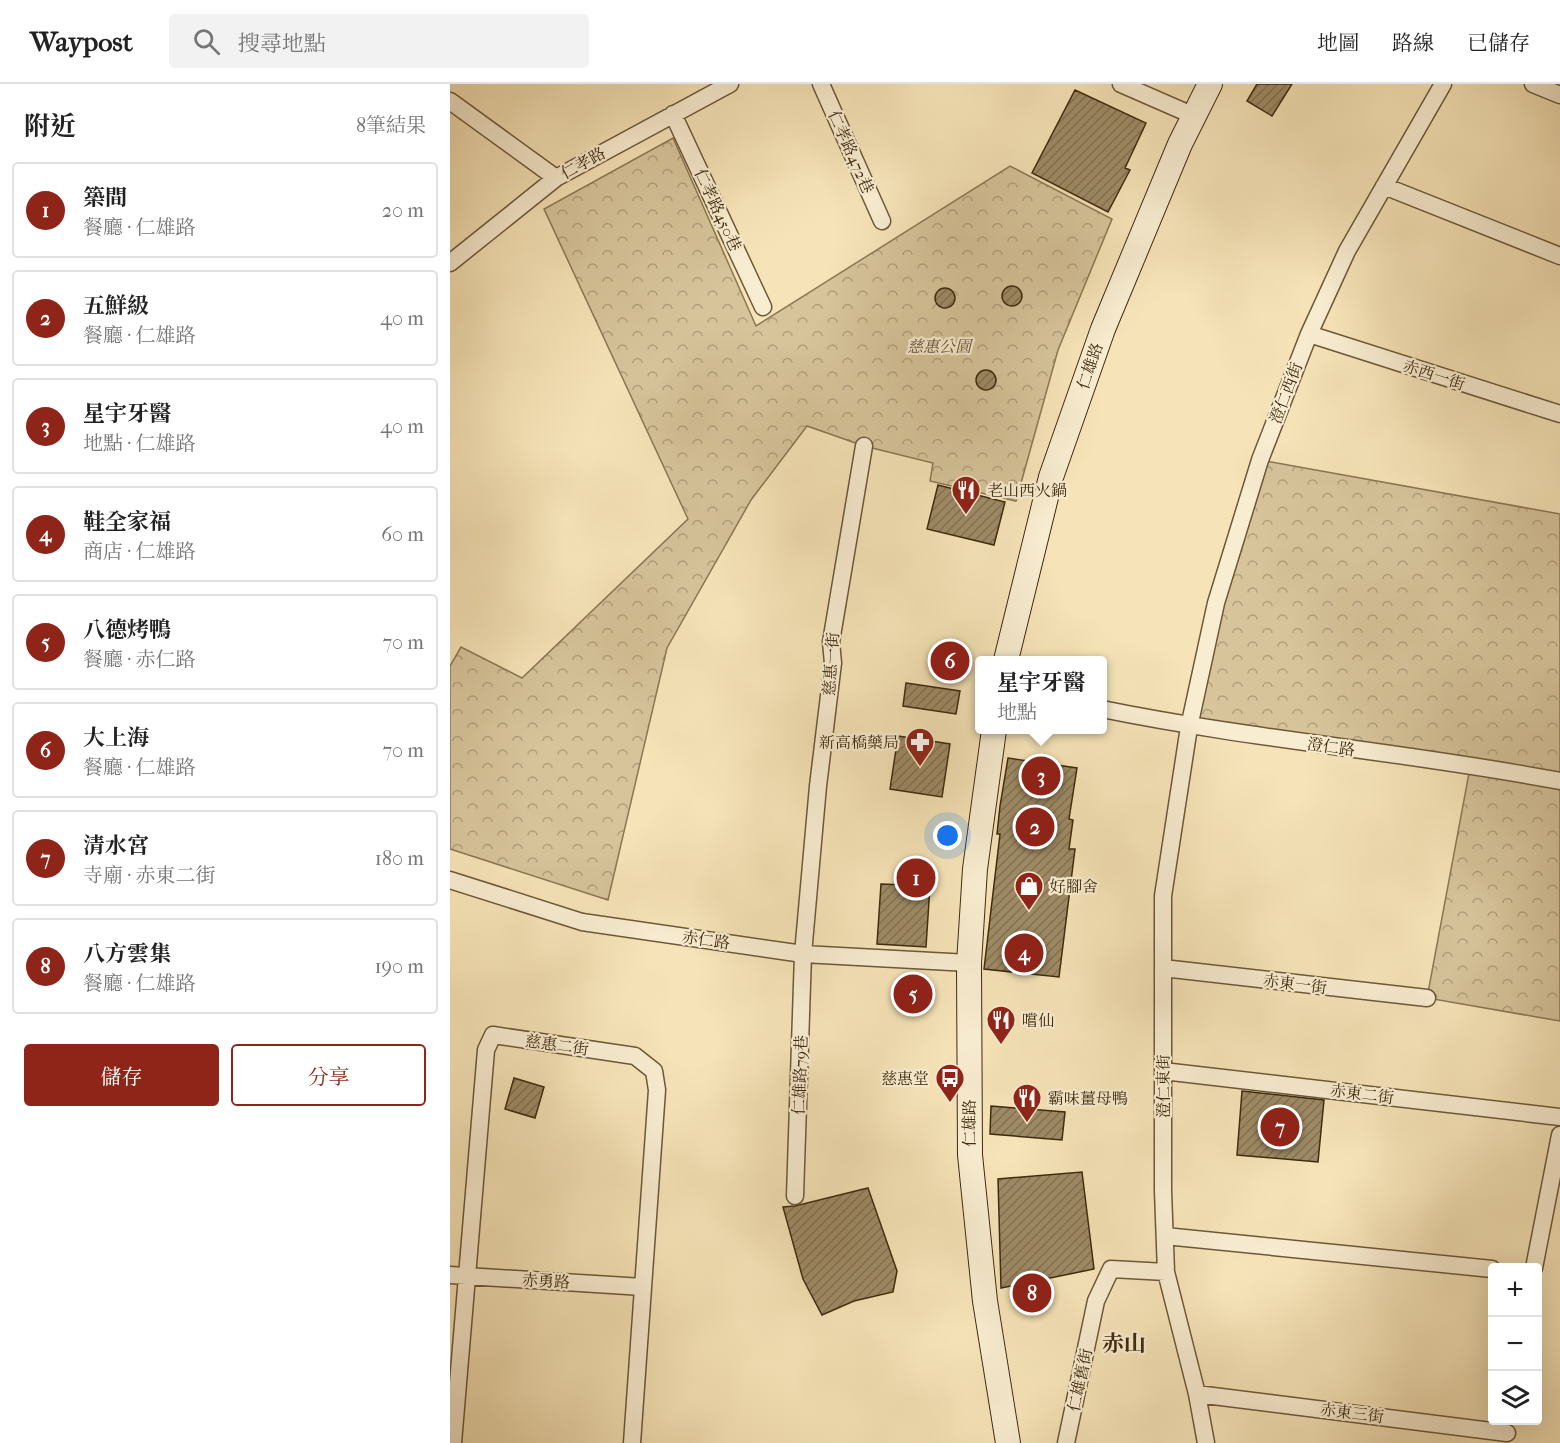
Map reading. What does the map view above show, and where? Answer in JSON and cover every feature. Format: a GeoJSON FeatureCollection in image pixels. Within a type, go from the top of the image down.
{"type":"FeatureCollection","features":[{"type":"Feature","properties":{"kind":"street","name":"仁孝路"},"geometry":{"type":"LineString","coordinates":[[450,263],[556,178],[728,84]]}},
{"type":"Feature","properties":{"kind":"street","name":"仁孝路472巷"},"geometry":{"type":"LineString","coordinates":[[821,84],[882,221]]}},
{"type":"Feature","properties":{"kind":"street"},"geometry":{"type":"LineString","coordinates":[[1121,84],[1192,115]]}},
{"type":"Feature","properties":{"kind":"street","name":"仁雄路"},"geometry":{"type":"LineString","coordinates":[[1007,656],[1051,477],[1103,329],[1192,115],[1210,84]]}},
{"type":"Feature","properties":{"kind":"street","name":"澄仁西街"},"geometry":{"type":"LineString","coordinates":[[1190,727],[1216,603],[1256,471],[1309,334],[1347,251],[1443,84]]}},
{"type":"Feature","properties":{"kind":"street"},"geometry":{"type":"LineString","coordinates":[[1533,84],[1560,95]]}},
{"type":"Feature","properties":{"kind":"street"},"geometry":{"type":"LineString","coordinates":[[450,101],[556,178]]}},
{"type":"Feature","properties":{"kind":"street","name":"仁孝路450巷"},"geometry":{"type":"LineString","coordinates":[[673,114],[763,307]]}},
{"type":"Feature","properties":{"kind":"street"},"geometry":{"type":"LineString","coordinates":[[1384,186],[1560,256]]}},
{"type":"Feature","properties":{"kind":"street","name":"赤西一街"},"geometry":{"type":"LineString","coordinates":[[1309,334],[1560,414]]}},
{"type":"Feature","properties":{"kind":"street","name":"慈惠一街"},"geometry":{"type":"LineString","coordinates":[[803,954],[818,786],[833,663],[831,642],[864,446]]}},
{"type":"Feature","properties":{"kind":"street","name":"澄仁路"},"geometry":{"type":"LineString","coordinates":[[1107,711],[1190,727],[1471,764],[1560,781]]}},
{"type":"Feature","properties":{"kind":"street","name":"澄仁東街"},"geometry":{"type":"LineString","coordinates":[[1190,727],[1163,896],[1165,1236],[1166,1272],[1197,1394],[1206,1443]]}},
{"type":"Feature","properties":{"kind":"street","name":"仁雄路"},"geometry":{"type":"LineString","coordinates":[[993,734],[975,869],[969,963],[970,1155],[985,1301],[1008,1443]]}},
{"type":"Feature","properties":{"kind":"street","name":"赤仁路"},"geometry":{"type":"LineString","coordinates":[[450,880],[582,922],[803,954],[969,963]]}},
{"type":"Feature","properties":{"kind":"street","name":"仁雄路79巷"},"geometry":{"type":"LineString","coordinates":[[795,1196],[803,954]]}},
{"type":"Feature","properties":{"kind":"street","name":"赤東一街"},"geometry":{"type":"LineString","coordinates":[[1164,968],[1427,998]]}},
{"type":"Feature","properties":{"kind":"street","name":"慈惠二街"},"geometry":{"type":"LineString","coordinates":[[453,1443],[458,1276],[486,1050],[493,1035],[635,1056],[654,1071],[657,1090],[632,1443]]}},
{"type":"Feature","properties":{"kind":"street","name":"赤東二街"},"geometry":{"type":"LineString","coordinates":[[1163,1071],[1560,1117]]}},
{"type":"Feature","properties":{"kind":"street"},"geometry":{"type":"LineString","coordinates":[[1535,1263],[1560,1136]]}},
{"type":"Feature","properties":{"kind":"street"},"geometry":{"type":"LineString","coordinates":[[1165,1236],[1488,1269]]}},
{"type":"Feature","properties":{"kind":"street","name":"仁雄舊街"},"geometry":{"type":"LineString","coordinates":[[1066,1443],[1096,1302],[1111,1269],[1166,1272]]}},
{"type":"Feature","properties":{"kind":"street","name":"赤勇路"},"geometry":{"type":"LineString","coordinates":[[458,1276],[643,1287]]}},
{"type":"Feature","properties":{"kind":"street","name":"赤東三街"},"geometry":{"type":"LineString","coordinates":[[1197,1394],[1507,1433]]}},
{"type":"Feature","properties":{"kind":"green space","name":"慈惠公園"},"geometry":{"type":"Polygon","coordinates":[[[673,138],[756,326],[1010,166],[1112,219],[1058,350],[1016,501],[930,481],[933,463],[864,446],[807,426],[751,500],[667,648],[608,900],[450,849],[450,666],[461,647],[522,678],[688,519],[544,209],[673,138]]]}},
{"type":"Feature","properties":{"kind":"green space"},"geometry":{"type":"Polygon","coordinates":[[[1260,460],[1560,514],[1560,1021],[1427,998],[1470,768],[1189,727],[1260,460]]]}},
{"type":"Feature","properties":{"kind":"building"},"geometry":{"type":"Polygon","coordinates":[[[1257,84],[1292,84],[1272,116],[1247,101],[1257,84]]]}},
{"type":"Feature","properties":{"kind":"building"},"geometry":{"type":"Polygon","coordinates":[[[1075,90],[1146,123],[1125,168],[1130,170],[1108,212],[1032,173],[1075,90]]]}},
{"type":"Feature","properties":{"kind":"building"},"geometry":{"type":"Polygon","coordinates":[[[1008,286],[1016,286],[1022,292],[1022,300],[1016,306],[1008,306],[1002,300],[1002,292],[1008,286]]]}},
{"type":"Feature","properties":{"kind":"building"},"geometry":{"type":"Polygon","coordinates":[[[945,288],[952,291],[955,298],[952,305],[945,308],[938,305],[935,298],[938,291],[945,288]]]}},
{"type":"Feature","properties":{"kind":"building"},"geometry":{"type":"Polygon","coordinates":[[[986,370],[993,373],[996,380],[993,387],[986,390],[979,387],[976,380],[979,373],[986,370]]]}},
{"type":"Feature","properties":{"kind":"building","name":"老山西火鍋"},"geometry":{"type":"Polygon","coordinates":[[[938,485],[1005,502],[994,545],[927,529],[938,485]]]}},
{"type":"Feature","properties":{"kind":"building"},"geometry":{"type":"Polygon","coordinates":[[[906,683],[960,691],[956,714],[903,706],[906,683]]]}},
{"type":"Feature","properties":{"kind":"building","name":"新高橋藥局"},"geometry":{"type":"Polygon","coordinates":[[[898,736],[950,744],[942,797],[890,789],[898,736]]]}},
{"type":"Feature","properties":{"kind":"building"},"geometry":{"type":"Polygon","coordinates":[[[1008,758],[1077,768],[1069,819],[1073,820],[1069,849],[1075,849],[1059,977],[984,969],[1000,834],[997,834],[1000,806],[1008,758]]]}},
{"type":"Feature","properties":{"kind":"building"},"geometry":{"type":"Polygon","coordinates":[[[881,884],[930,886],[926,947],[877,944],[881,884]]]}},
{"type":"Feature","properties":{"kind":"building"},"geometry":{"type":"Polygon","coordinates":[[[514,1078],[544,1087],[535,1118],[505,1109],[514,1078]]]}},
{"type":"Feature","properties":{"kind":"building"},"geometry":{"type":"Polygon","coordinates":[[[1242,1091],[1324,1100],[1318,1162],[1237,1155],[1242,1091]]]}},
{"type":"Feature","properties":{"kind":"building","name":"霸味薑母鴨"},"geometry":{"type":"Polygon","coordinates":[[[991,1106],[1065,1112],[1062,1140],[990,1134],[991,1106]]]}},
{"type":"Feature","properties":{"kind":"building"},"geometry":{"type":"Polygon","coordinates":[[[1082,1172],[1094,1269],[1001,1288],[998,1179],[1082,1172]]]}},
{"type":"Feature","properties":{"kind":"building"},"geometry":{"type":"Polygon","coordinates":[[[868,1188],[897,1271],[893,1292],[854,1301],[822,1315],[803,1279],[783,1207],[868,1188]]]}},
{"type":"Feature","properties":{"kind":"place","name":"老山西火鍋"},"geometry":{"type":"Point","coordinates":[966,516]}},
{"type":"Feature","properties":{"kind":"place","name":"大上海"},"geometry":{"type":"Point","coordinates":[950,661]}},
{"type":"Feature","properties":{"kind":"place","name":"新高橋藥局"},"geometry":{"type":"Point","coordinates":[920,768]}},
{"type":"Feature","properties":{"kind":"place","name":"星宇牙醫"},"geometry":{"type":"Point","coordinates":[1041,776]}},
{"type":"Feature","properties":{"kind":"place","name":"五鮮級"},"geometry":{"type":"Point","coordinates":[1035,827]}},
{"type":"Feature","properties":{"kind":"place","name":"築間"},"geometry":{"type":"Point","coordinates":[916,878]}},
{"type":"Feature","properties":{"kind":"place","name":"好腳舍"},"geometry":{"type":"Point","coordinates":[1029,912]}},
{"type":"Feature","properties":{"kind":"place","name":"鞋全家福"},"geometry":{"type":"Point","coordinates":[1024,953]}},
{"type":"Feature","properties":{"kind":"place","name":"八德烤鴨"},"geometry":{"type":"Point","coordinates":[913,994]}},
{"type":"Feature","properties":{"kind":"place","name":"嚐仙"},"geometry":{"type":"Point","coordinates":[1001,1046]}},
{"type":"Feature","properties":{"kind":"place","name":"慈惠堂"},"geometry":{"type":"Point","coordinates":[950,1104]}},
{"type":"Feature","properties":{"kind":"place","name":"霸味薑母鴨"},"geometry":{"type":"Point","coordinates":[1027,1124]}},
{"type":"Feature","properties":{"kind":"place","name":"清水宮"},"geometry":{"type":"Point","coordinates":[1280,1127]}},
{"type":"Feature","properties":{"kind":"place","name":"八方雲集"},"geometry":{"type":"Point","coordinates":[1032,1293]}},
{"type":"Feature","properties":{"kind":"district","name":"赤山"},"geometry":{"type":"Point","coordinates":[1124,1344]}}]}
